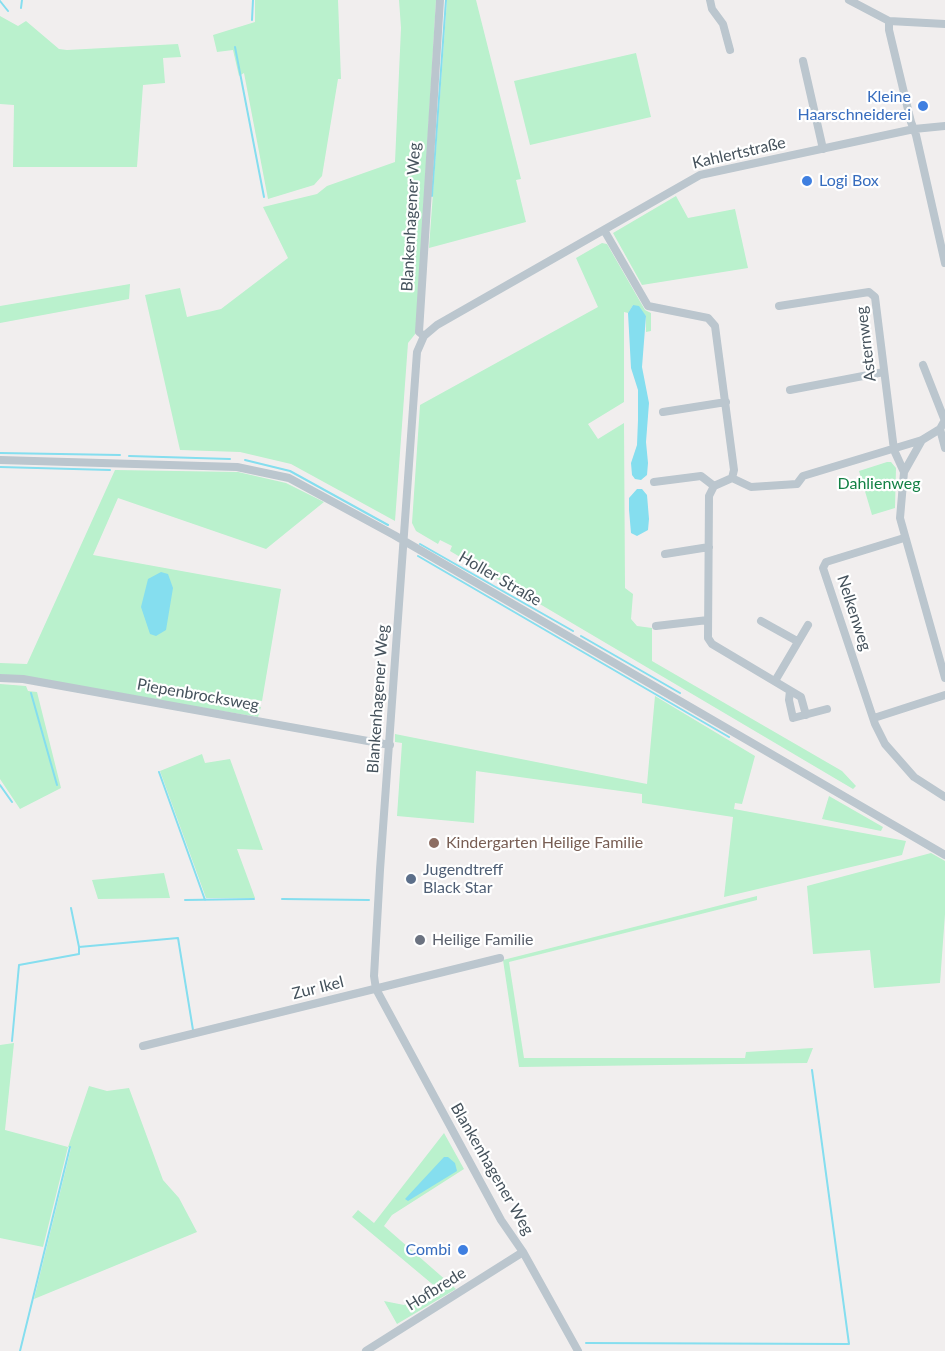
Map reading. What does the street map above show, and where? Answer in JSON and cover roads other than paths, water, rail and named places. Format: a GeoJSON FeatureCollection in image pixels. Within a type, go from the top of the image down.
{"type":"FeatureCollection","features":[{"type":"Feature","properties":{"kind":"street","name":"Blankenhagener Weg"},"geometry":{"type":"LineString","coordinates":[[440,0],[420,328],[424,336],[417,352],[374,976],[376,989],[501,1220],[523,1252],[578,1351]]}},
{"type":"Feature","properties":{"kind":"street"},"geometry":{"type":"LineString","coordinates":[[710,0],[712,9],[723,24],[730,50]]}},
{"type":"Feature","properties":{"kind":"street"},"geometry":{"type":"LineString","coordinates":[[849,0],[889,21],[945,24]]}},
{"type":"Feature","properties":{"kind":"street"},"geometry":{"type":"LineString","coordinates":[[870,0],[870,10]]}},
{"type":"Feature","properties":{"kind":"street"},"geometry":{"type":"LineString","coordinates":[[889,21],[889,30],[945,262]]}},
{"type":"Feature","properties":{"kind":"street"},"geometry":{"type":"LineString","coordinates":[[803,61],[824,148]]}},
{"type":"Feature","properties":{"kind":"street","name":"Kahlertstraße"},"geometry":{"type":"LineString","coordinates":[[424,336],[437,326],[567,251],[590,243],[603,230],[699,175],[914,129],[945,126]]}},
{"type":"Feature","properties":{"kind":"street"},"geometry":{"type":"LineString","coordinates":[[603,230],[648,306],[712,320],[715,326],[726,402],[734,470],[732,478]]}},
{"type":"Feature","properties":{"kind":"street","name":"Asternweg"},"geometry":{"type":"LineString","coordinates":[[779,306],[869,292],[873,294],[894,450],[904,472]]}},
{"type":"Feature","properties":{"kind":"street"},"geometry":{"type":"LineString","coordinates":[[923,366],[943,423],[945,448]]}},
{"type":"Feature","properties":{"kind":"street"},"geometry":{"type":"LineString","coordinates":[[790,390],[884,372]]}},
{"type":"Feature","properties":{"kind":"street"},"geometry":{"type":"LineString","coordinates":[[663,412],[726,402]]}},
{"type":"Feature","properties":{"kind":"street"},"geometry":{"type":"LineString","coordinates":[[732,478],[751,488],[797,484],[803,476],[922,440],[943,423]]}},
{"type":"Feature","properties":{"kind":"street"},"geometry":{"type":"LineString","coordinates":[[922,440],[904,472],[899,510],[904,538],[945,678]]}},
{"type":"Feature","properties":{"kind":"street","name":"Holler Straße"},"geometry":{"type":"LineString","coordinates":[[0,460],[237,467],[289,478],[403,540],[945,855]]}},
{"type":"Feature","properties":{"kind":"street"},"geometry":{"type":"LineString","coordinates":[[654,482],[700,476],[714,486]]}},
{"type":"Feature","properties":{"kind":"street"},"geometry":{"type":"LineString","coordinates":[[732,478],[714,486],[709,496],[708,639],[712,644],[790,691],[789,700],[793,718],[827,709]]}},
{"type":"Feature","properties":{"kind":"street","name":"Nelkenweg"},"geometry":{"type":"LineString","coordinates":[[904,538],[826,562],[823,568],[873,718],[885,744],[914,777],[945,798]]}},
{"type":"Feature","properties":{"kind":"street"},"geometry":{"type":"LineString","coordinates":[[665,554],[709,547]]}},
{"type":"Feature","properties":{"kind":"street"},"geometry":{"type":"LineString","coordinates":[[656,627],[708,620]]}},
{"type":"Feature","properties":{"kind":"street"},"geometry":{"type":"LineString","coordinates":[[761,621],[797,641]]}},
{"type":"Feature","properties":{"kind":"street"},"geometry":{"type":"LineString","coordinates":[[775,681],[808,626]]}},
{"type":"Feature","properties":{"kind":"street","name":"Piepenbrocksweg"},"geometry":{"type":"LineString","coordinates":[[0,678],[23,679],[390,745]]}},
{"type":"Feature","properties":{"kind":"street"},"geometry":{"type":"LineString","coordinates":[[873,718],[945,695]]}},
{"type":"Feature","properties":{"kind":"street","name":"Zur Ikel"},"geometry":{"type":"LineString","coordinates":[[143,1046],[500,958]]}},
{"type":"Feature","properties":{"kind":"street","name":"Hofbrede"},"geometry":{"type":"LineString","coordinates":[[366,1351],[523,1252]]}},
{"type":"Feature","properties":{"kind":"water"},"geometry":{"type":"Polygon","coordinates":[[[633,305],[639,306],[646,316],[642,367],[649,403],[646,442],[648,463],[647,475],[641,480],[635,479],[632,475],[631,463],[637,445],[638,420],[638,390],[631,368],[628,313],[633,305]]]}},
{"type":"Feature","properties":{"kind":"water"},"geometry":{"type":"Polygon","coordinates":[[[637,489],[642,489],[647,495],[649,519],[648,530],[637,536],[631,533],[629,498],[637,489]]]}},
{"type":"Feature","properties":{"kind":"water"},"geometry":{"type":"Polygon","coordinates":[[[161,572],[168,574],[173,588],[166,630],[156,636],[150,634],[141,607],[148,579],[161,572]]]}},
{"type":"Feature","properties":{"kind":"water"},"geometry":{"type":"Polygon","coordinates":[[[444,1157],[448,1157],[455,1163],[457,1171],[408,1201],[405,1199],[444,1157]]]}},
{"type":"Feature","properties":{"kind":"waterway"},"geometry":{"type":"LineString","coordinates":[[21,8],[22,0]]}},
{"type":"Feature","properties":{"kind":"waterway"},"geometry":{"type":"LineString","coordinates":[[252,20],[253,0]]}},
{"type":"Feature","properties":{"kind":"waterway"},"geometry":{"type":"LineString","coordinates":[[432,196],[446,0]]}},
{"type":"Feature","properties":{"kind":"waterway"},"geometry":{"type":"LineString","coordinates":[[0,1],[8,11]]}},
{"type":"Feature","properties":{"kind":"waterway"},"geometry":{"type":"LineString","coordinates":[[235,47],[264,197]]}},
{"type":"Feature","properties":{"kind":"waterway"},"geometry":{"type":"LineString","coordinates":[[0,453],[120,455]]}},
{"type":"Feature","properties":{"kind":"waterway"},"geometry":{"type":"LineString","coordinates":[[129,456],[230,459]]}},
{"type":"Feature","properties":{"kind":"waterway"},"geometry":{"type":"LineString","coordinates":[[245,460],[290,471],[388,525]]}},
{"type":"Feature","properties":{"kind":"waterway"},"geometry":{"type":"LineString","coordinates":[[0,467],[110,470]]}},
{"type":"Feature","properties":{"kind":"waterway"},"geometry":{"type":"LineString","coordinates":[[420,544],[573,631]]}},
{"type":"Feature","properties":{"kind":"waterway"},"geometry":{"type":"LineString","coordinates":[[418,556],[729,737]]}},
{"type":"Feature","properties":{"kind":"waterway"},"geometry":{"type":"LineString","coordinates":[[581,636],[680,693]]}},
{"type":"Feature","properties":{"kind":"waterway"},"geometry":{"type":"LineString","coordinates":[[31,693],[57,785]]}},
{"type":"Feature","properties":{"kind":"waterway"},"geometry":{"type":"LineString","coordinates":[[159,772],[205,900]]}},
{"type":"Feature","properties":{"kind":"waterway"},"geometry":{"type":"LineString","coordinates":[[0,785],[12,802]]}},
{"type":"Feature","properties":{"kind":"waterway"},"geometry":{"type":"LineString","coordinates":[[185,900],[254,899]]}},
{"type":"Feature","properties":{"kind":"waterway"},"geometry":{"type":"LineString","coordinates":[[282,899],[369,900]]}},
{"type":"Feature","properties":{"kind":"waterway"},"geometry":{"type":"LineString","coordinates":[[71,908],[79,947],[178,938],[193,1030]]}},
{"type":"Feature","properties":{"kind":"waterway"},"geometry":{"type":"LineString","coordinates":[[12,1041],[19,965],[79,954],[79,947]]}},
{"type":"Feature","properties":{"kind":"waterway"},"geometry":{"type":"LineString","coordinates":[[586,1343],[849,1344],[812,1070]]}},
{"type":"Feature","properties":{"kind":"waterway"},"geometry":{"type":"LineString","coordinates":[[20,1351],[70,1147]]}},
{"type":"Feature","properties":{"kind":"place","name":"Kleine Haarschneiderei"},"geometry":{"type":"Point","coordinates":[923,106]}},
{"type":"Feature","properties":{"kind":"place","name":"Logi Box"},"geometry":{"type":"Point","coordinates":[807,181]}},
{"type":"Feature","properties":{"kind":"place","name":"Kindergarten Heilige Familie"},"geometry":{"type":"Point","coordinates":[434,843]}},
{"type":"Feature","properties":{"kind":"place","name":"Jugendtreff Black Star"},"geometry":{"type":"Point","coordinates":[411,879]}},
{"type":"Feature","properties":{"kind":"place","name":"Heilige Familie"},"geometry":{"type":"Point","coordinates":[420,940]}},
{"type":"Feature","properties":{"kind":"place","name":"Combi"},"geometry":{"type":"Point","coordinates":[463,1250]}},
{"type":"Feature","properties":{"kind":"park label","name":"Dahlienweg"},"geometry":{"type":"Point","coordinates":[879,484]}}]}
